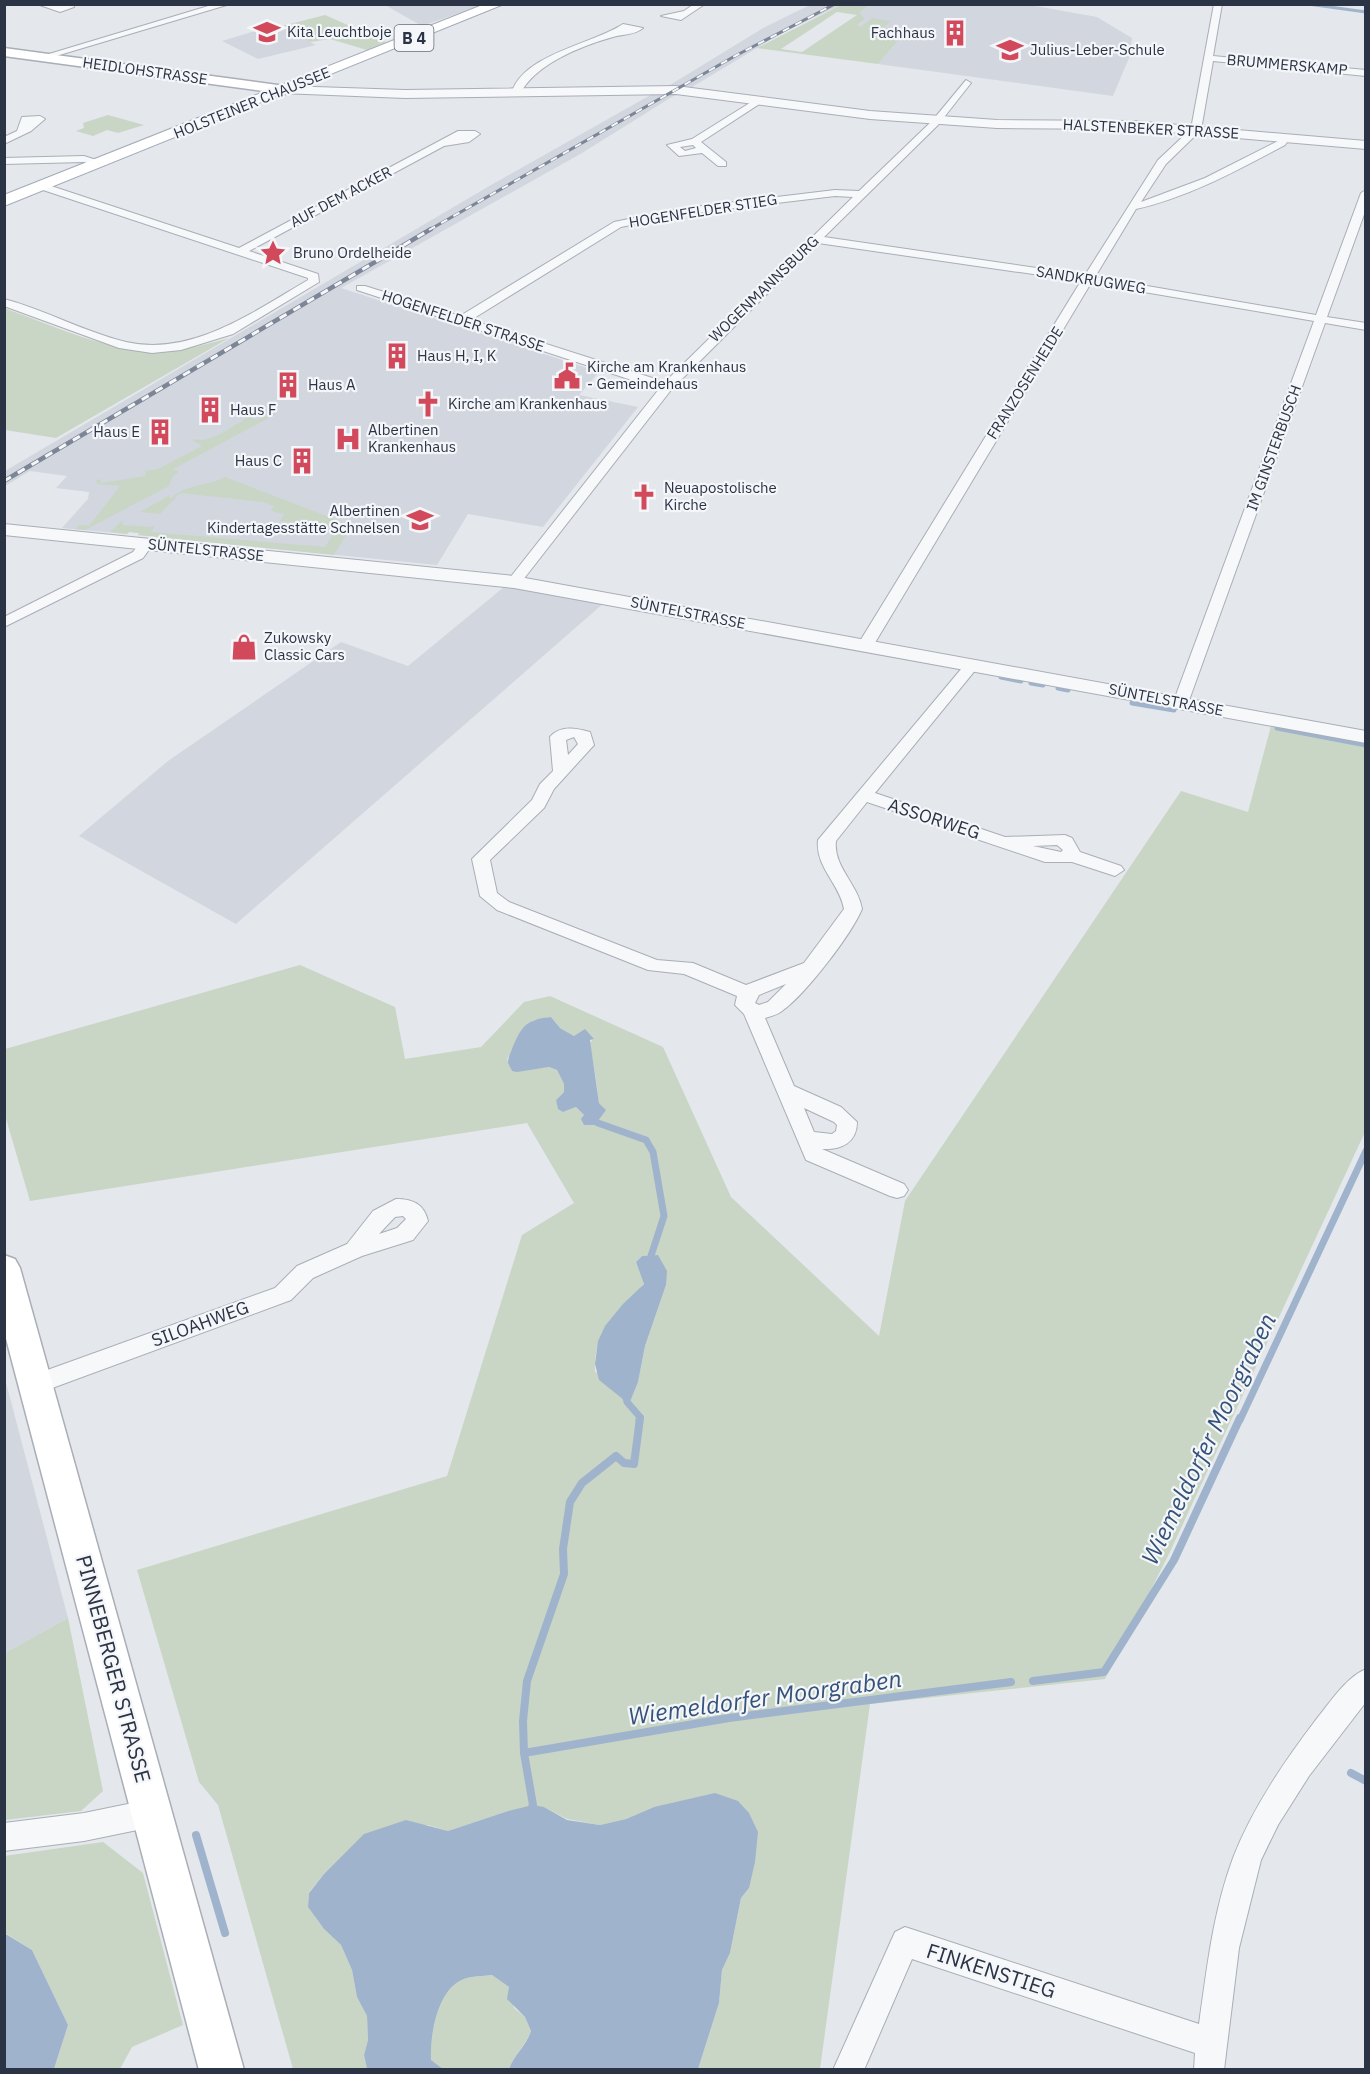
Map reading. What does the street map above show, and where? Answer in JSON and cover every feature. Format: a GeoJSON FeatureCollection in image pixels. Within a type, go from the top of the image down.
{"type":"FeatureCollection","features":[{"type":"Feature","properties":{"kind":"main road","name":"HOLSTEINER CHAUSSEE"},"geometry":{"type":"LineString","coordinates":[[4,201],[498,4]]}},
{"type":"Feature","properties":{"kind":"main road","name":"HEIDLOHSTRASSE"},"geometry":{"type":"LineString","coordinates":[[4,52],[285,90]]}},
{"type":"Feature","properties":{"kind":"main road","name":"PINNEBERGER STRASSE"},"geometry":{"type":"LineString","coordinates":[[4,1268],[222,2070]]}},
{"type":"Feature","properties":{"kind":"street"},"geometry":{"type":"LineString","coordinates":[[42,5],[60,9],[70,7],[69,4]]}},
{"type":"Feature","properties":{"kind":"street"},"geometry":{"type":"LineString","coordinates":[[43,57],[226,4]]}},
{"type":"Feature","properties":{"kind":"street"},"geometry":{"type":"LineString","coordinates":[[684,13],[701,4]]}},
{"type":"Feature","properties":{"kind":"street","name":"BRUMMERSKAMP"},"geometry":{"type":"LineString","coordinates":[[1196,130],[1218,4]]}},
{"type":"Feature","properties":{"kind":"street"},"geometry":{"type":"LineString","coordinates":[[517,92],[520,81],[536,67],[614,34]]}},
{"type":"Feature","properties":{"kind":"street","name":"BRUMMERSKAMP"},"geometry":{"type":"LineString","coordinates":[[1209,58],[1365,73]]}},
{"type":"Feature","properties":{"kind":"street"},"geometry":{"type":"LineString","coordinates":[[322,76],[319,80],[321,85],[337,92]]}},
{"type":"Feature","properties":{"kind":"street"},"geometry":{"type":"LineString","coordinates":[[937,120],[966,83]]}},
{"type":"Feature","properties":{"kind":"street","name":"HALSTENBEKER STRASSE"},"geometry":{"type":"LineString","coordinates":[[285,90],[337,92],[676,90],[870,115],[1009,124],[1119,125],[1365,145]]}},
{"type":"Feature","properties":{"kind":"street"},"geometry":{"type":"LineString","coordinates":[[705,150],[683,154],[672,145],[695,142],[759,101]]}},
{"type":"Feature","properties":{"kind":"street","name":"WOGENMANNSBURG"},"geometry":{"type":"LineString","coordinates":[[514,582],[667,387],[937,120]]}},
{"type":"Feature","properties":{"kind":"street","name":"FRANZOSENHEIDE"},"geometry":{"type":"LineString","coordinates":[[865,646],[964,479],[1132,207],[1162,162],[1196,130]]}},
{"type":"Feature","properties":{"kind":"street"},"geometry":{"type":"LineString","coordinates":[[4,141],[21,132]]}},
{"type":"Feature","properties":{"kind":"street"},"geometry":{"type":"LineString","coordinates":[[1132,207],[1150,204],[1225,171],[1282,143],[1285,138]]}},
{"type":"Feature","properties":{"kind":"street"},"geometry":{"type":"LineString","coordinates":[[695,142],[722,164]]}},
{"type":"Feature","properties":{"kind":"street","name":"AUF DEM ACKER"},"geometry":{"type":"LineString","coordinates":[[241,251],[441,143]]}},
{"type":"Feature","properties":{"kind":"street"},"geometry":{"type":"LineString","coordinates":[[4,161],[84,159],[101,163]]}},
{"type":"Feature","properties":{"kind":"street"},"geometry":{"type":"LineString","coordinates":[[4,302],[123,345],[152,348],[181,346],[218,336],[313,282],[314,276],[41,186]]}},
{"type":"Feature","properties":{"kind":"street","name":"HOGENFELDER STIEG"},"geometry":{"type":"LineString","coordinates":[[462,320],[618,224],[678,212],[835,193],[861,194]]}},
{"type":"Feature","properties":{"kind":"street","name":"IM GINSTERBUSCH"},"geometry":{"type":"LineString","coordinates":[[1181,703],[1363,208],[1365,193]]}},
{"type":"Feature","properties":{"kind":"street","name":"SANDKRUGWEG"},"geometry":{"type":"LineString","coordinates":[[816,239],[1088,279],[1365,327]]}},
{"type":"Feature","properties":{"kind":"street","name":"HOGENFELDER STRASSE"},"geometry":{"type":"LineString","coordinates":[[361,288],[667,387]]}},
{"type":"Feature","properties":{"kind":"street","name":"SÜNTELSTRASSE"},"geometry":{"type":"LineString","coordinates":[[4,529],[514,582],[1365,737]]}},
{"type":"Feature","properties":{"kind":"street"},"geometry":{"type":"LineString","coordinates":[[4,623],[138,555],[146,544]]}},
{"type":"Feature","properties":{"kind":"street"},"geometry":{"type":"LineString","coordinates":[[561,772],[546,788],[538,804],[481,859],[489,896],[503,906],[640,960],[660,967],[686,968],[763,1012],[776,1006],[810,969],[852,913],[852,904],[826,844],[829,837],[972,665]]}},
{"type":"Feature","properties":{"kind":"street","name":"ASSORWEG"},"geometry":{"type":"LineString","coordinates":[[863,795],[1051,858],[1060,860],[1070,855],[1115,870]]}},
{"type":"Feature","properties":{"kind":"street"},"geometry":{"type":"LineString","coordinates":[[810,969],[787,979],[758,987],[750,1003],[805,1137],[817,1157],[897,1190]]}},
{"type":"Feature","properties":{"kind":"street"},"geometry":{"type":"LineString","coordinates":[[785,1090],[805,1102],[834,1112],[847,1122],[848,1127],[842,1137],[831,1142],[820,1143],[805,1137]]}},
{"type":"Feature","properties":{"kind":"street","name":"SILOAHWEG"},"geometry":{"type":"LineString","coordinates":[[36,1384],[283,1294],[305,1272],[355,1251]]}},
{"type":"Feature","properties":{"kind":"street"},"geometry":{"type":"LineString","coordinates":[[1210,2056],[1226,1932],[1247,1858],[1297,1772],[1350,1698],[1365,1682]]}},
{"type":"Feature","properties":{"kind":"street"},"geometry":{"type":"LineString","coordinates":[[4,1837],[84,1827],[150,1804]]}},
{"type":"Feature","properties":{"kind":"street","name":"FINKENSTIEG"},"geometry":{"type":"LineString","coordinates":[[848,2070],[905,1942],[1210,2056]]}},
{"type":"Feature","properties":{"kind":"shaded area","name":"Julius-Leber-Schule"},"geometry":{"type":"Polygon","coordinates":[[[1024,4],[1097,17],[1132,38],[1129,58],[1113,96],[878,64],[898,41],[858,26],[865,19],[860,12],[870,5],[1024,4]]]}},
{"type":"Feature","properties":{"kind":"shaded area"},"geometry":{"type":"Polygon","coordinates":[[[385,5],[482,5],[422,26],[385,5]]]}},
{"type":"Feature","properties":{"kind":"shaded area"},"geometry":{"type":"Polygon","coordinates":[[[810,5],[841,5],[785,31],[692,87],[670,85],[765,27],[810,5]]]}},
{"type":"Feature","properties":{"kind":"shaded area"},"geometry":{"type":"Polygon","coordinates":[[[275,25],[316,45],[258,59],[222,41],[275,25]]]}},
{"type":"Feature","properties":{"kind":"shaded area","name":"Albertinen Krankenhaus"},"geometry":{"type":"Polygon","coordinates":[[[654,93],[675,95],[582,153],[341,288],[599,372],[579,395],[638,407],[543,527],[468,514],[437,565],[138,535],[139,533],[129,532],[127,534],[62,528],[88,499],[89,492],[56,488],[67,476],[30,471],[5,486],[5,471],[491,185],[654,93]]]}},
{"type":"Feature","properties":{"kind":"shaded area"},"geometry":{"type":"Polygon","coordinates":[[[504,587],[605,602],[236,924],[79,836],[168,761],[341,642],[408,666],[504,587]]]}},
{"type":"Feature","properties":{"kind":"shaded area"},"geometry":{"type":"Polygon","coordinates":[[[4,1375],[68,1618],[5,1653],[4,1653],[4,1375]]]}},
{"type":"Feature","properties":{"kind":"green space"},"geometry":{"type":"Polygon","coordinates":[[[841,5],[870,5],[860,12],[865,19],[858,25],[861,27],[872,18],[891,21],[880,30],[866,28],[898,41],[878,64],[757,48],[841,5]],[[837,12],[781,49],[802,52],[857,15],[837,12]]]}},
{"type":"Feature","properties":{"kind":"green space"},"geometry":{"type":"Polygon","coordinates":[[[325,15],[386,42],[367,50],[330,39],[310,42],[278,27],[325,15]]]}},
{"type":"Feature","properties":{"kind":"green space"},"geometry":{"type":"Polygon","coordinates":[[[108,115],[144,125],[118,133],[107,130],[93,136],[76,131],[84,128],[83,123],[108,115]]]}},
{"type":"Feature","properties":{"kind":"green space"},"geometry":{"type":"Polygon","coordinates":[[[4,308],[89,339],[140,350],[167,350],[229,338],[56,438],[5,430],[4,308]]]}},
{"type":"Feature","properties":{"kind":"green space"},"geometry":{"type":"Polygon","coordinates":[[[276,414],[173,469],[179,472],[173,476],[169,486],[85,530],[75,529],[79,525],[89,526],[120,486],[98,484],[96,480],[100,479],[101,483],[146,476],[145,471],[158,469],[202,446],[192,440],[215,437],[249,417],[257,420],[276,414]]]}},
{"type":"Feature","properties":{"kind":"green space"},"geometry":{"type":"Polygon","coordinates":[[[225,477],[351,527],[334,555],[138,535],[139,533],[110,532],[123,520],[122,525],[151,527],[155,525],[151,532],[325,547],[337,528],[280,521],[284,514],[271,511],[274,506],[263,502],[180,493],[160,514],[140,512],[170,495],[169,498],[172,498],[182,490],[225,477]]]}},
{"type":"Feature","properties":{"kind":"green space"},"geometry":{"type":"Polygon","coordinates":[[[1271,726],[1365,747],[1365,1132],[1168,1556],[1105,1679],[870,1704],[820,2069],[698,2069],[719,2003],[722,1970],[730,1953],[741,1898],[749,1888],[654,1807],[626,1819],[600,1825],[567,1819],[544,1807],[508,1811],[448,1831],[428,1825],[364,1835],[324,1874],[309,1892],[308,1907],[324,1929],[341,1945],[352,1970],[357,1997],[367,2016],[368,2040],[364,2055],[368,2069],[293,2069],[218,1805],[199,1782],[137,1570],[447,1476],[522,1235],[574,1203],[527,1123],[30,1201],[5,1115],[5,1049],[300,965],[395,1007],[405,1059],[481,1047],[524,1002],[550,996],[663,1047],[731,1197],[879,1336],[905,1201],[1181,791],[1248,812],[1271,726]],[[551,1017],[533,1020],[507,1059],[512,1071],[549,1067],[557,1070],[564,1084],[564,1092],[556,1100],[563,1112],[576,1107],[584,1115],[604,1108],[599,1103],[590,1043],[593,1039],[580,1033],[574,1036],[560,1028],[551,1017]],[[658,1255],[642,1256],[636,1262],[644,1283],[618,1312],[604,1332],[596,1356],[595,1372],[638,1382],[645,1346],[666,1285],[658,1255]]]}},
{"type":"Feature","properties":{"kind":"green space"},"geometry":{"type":"Polygon","coordinates":[[[68,1618],[103,1791],[81,1811],[5,1820],[5,1653],[68,1618]]]}},
{"type":"Feature","properties":{"kind":"green space"},"geometry":{"type":"Polygon","coordinates":[[[103,1842],[143,1873],[183,2025],[132,2047],[120,2069],[54,2069],[68,2025],[32,1950],[5,1933],[4,1856],[103,1842]]]}},
{"type":"Feature","properties":{"kind":"green space"},"geometry":{"type":"Polygon","coordinates":[[[492,1975],[509,1987],[514,2008],[525,2017],[531,2031],[529,2036],[509,2069],[443,2069],[431,2060],[434,2026],[441,2003],[455,1984],[464,1979],[492,1975]]]}},
{"type":"Feature","properties":{"kind":"water"},"geometry":{"type":"Polygon","coordinates":[[[551,1017],[560,1028],[574,1036],[585,1029],[594,1039],[590,1040],[599,1103],[606,1110],[595,1125],[584,1125],[581,1119],[584,1115],[576,1107],[563,1112],[558,1109],[556,1100],[564,1092],[564,1084],[557,1070],[549,1067],[517,1072],[512,1071],[508,1063],[515,1041],[522,1030],[530,1022],[551,1017]]]}},
{"type":"Feature","properties":{"kind":"water"},"geometry":{"type":"Polygon","coordinates":[[[658,1255],[667,1271],[666,1285],[645,1346],[638,1382],[629,1404],[599,1380],[595,1364],[598,1341],[605,1326],[644,1284],[636,1262],[642,1256],[658,1255]]]}},
{"type":"Feature","properties":{"kind":"water"},"geometry":{"type":"Polygon","coordinates":[[[715,1793],[738,1801],[749,1813],[758,1832],[749,1888],[741,1898],[730,1953],[722,1970],[719,2003],[698,2069],[509,2069],[531,2031],[525,2017],[507,1999],[509,1987],[492,1975],[464,1979],[447,1992],[441,2002],[434,2026],[431,2060],[443,2069],[367,2068],[364,2055],[368,2040],[367,2016],[357,1997],[352,1970],[341,1945],[324,1929],[308,1907],[309,1893],[324,1874],[364,1834],[406,1820],[448,1831],[533,1805],[544,1807],[567,1820],[600,1825],[626,1819],[654,1807],[715,1793]]]}},
{"type":"Feature","properties":{"kind":"water"},"geometry":{"type":"Polygon","coordinates":[[[4,1933],[32,1950],[68,2025],[54,2069],[5,2069],[4,1933]]]}},
{"type":"Feature","properties":{"kind":"waterway"},"geometry":{"type":"LineString","coordinates":[[1308,4],[1366,12]]}},
{"type":"Feature","properties":{"kind":"waterway"},"geometry":{"type":"LineString","coordinates":[[1001,677],[1021,681]]}},
{"type":"Feature","properties":{"kind":"waterway"},"geometry":{"type":"LineString","coordinates":[[1031,683],[1043,685]]}},
{"type":"Feature","properties":{"kind":"waterway"},"geometry":{"type":"LineString","coordinates":[[1058,688],[1068,690]]}},
{"type":"Feature","properties":{"kind":"waterway"},"geometry":{"type":"LineString","coordinates":[[1132,703],[1174,710]]}},
{"type":"Feature","properties":{"kind":"waterway"},"geometry":{"type":"LineString","coordinates":[[1277,728],[1366,745]]}},
{"type":"Feature","properties":{"kind":"waterway"},"geometry":{"type":"LineString","coordinates":[[598,1123],[646,1140],[653,1152],[664,1216],[649,1262]]}},
{"type":"Feature","properties":{"kind":"waterway","name":"Wiemeldorfer Moorgraben"},"geometry":{"type":"LineString","coordinates":[[1240,1420],[1366,1151]]}},
{"type":"Feature","properties":{"kind":"waterway"},"geometry":{"type":"LineString","coordinates":[[625,1394],[627,1402],[640,1417],[639,1420]]}},
{"type":"Feature","properties":{"kind":"waterway"},"geometry":{"type":"LineString","coordinates":[[524,1753],[523,1721],[527,1681],[564,1574],[563,1549],[570,1502],[582,1483],[616,1456],[624,1463],[634,1464],[640,1418]]}},
{"type":"Feature","properties":{"kind":"waterway","name":"Wiemeldorfer Moorgraben"},"geometry":{"type":"LineString","coordinates":[[1033,1681],[1104,1672],[1174,1560],[1240,1418]]}},
{"type":"Feature","properties":{"kind":"waterway","name":"Wiemeldorfer Moorgraben"},"geometry":{"type":"LineString","coordinates":[[524,1753],[729,1718],[1011,1682]]}},
{"type":"Feature","properties":{"kind":"waterway"},"geometry":{"type":"LineString","coordinates":[[524,1753],[533,1805],[530,1811]]}},
{"type":"Feature","properties":{"kind":"waterway"},"geometry":{"type":"LineString","coordinates":[[1351,1773],[1366,1781]]}},
{"type":"Feature","properties":{"kind":"waterway"},"geometry":{"type":"LineString","coordinates":[[196,1835],[225,1933]]}},
{"type":"Feature","properties":{"kind":"railway"},"geometry":{"type":"LineString","coordinates":[[429,230],[735,56],[835,4]]}},
{"type":"Feature","properties":{"kind":"railway"},"geometry":{"type":"LineString","coordinates":[[4,481],[431,229]]}},
{"type":"Feature","properties":{"kind":"place","name":"Kita Leuchtboje"},"geometry":{"type":"Point","coordinates":[267,32]}},
{"type":"Feature","properties":{"kind":"place","name":"Fachhaus"},"geometry":{"type":"Point","coordinates":[955,33]}},
{"type":"Feature","properties":{"kind":"place","name":"Julius-Leber-Schule"},"geometry":{"type":"Point","coordinates":[1010,50]}},
{"type":"Feature","properties":{"kind":"place","name":"Bruno Ordelheide"},"geometry":{"type":"Point","coordinates":[273,253]}},
{"type":"Feature","properties":{"kind":"place","name":"Haus H, I, K"},"geometry":{"type":"Point","coordinates":[397,356]}},
{"type":"Feature","properties":{"kind":"place","name":"Kirche am Krankenhaus - Gemeindehaus"},"geometry":{"type":"Point","coordinates":[567,376]}},
{"type":"Feature","properties":{"kind":"place","name":"Haus A"},"geometry":{"type":"Point","coordinates":[288,385]}},
{"type":"Feature","properties":{"kind":"place","name":"Kirche am Krankenhaus"},"geometry":{"type":"Point","coordinates":[428,404]}},
{"type":"Feature","properties":{"kind":"place","name":"Haus F"},"geometry":{"type":"Point","coordinates":[210,410]}},
{"type":"Feature","properties":{"kind":"place","name":"Haus E"},"geometry":{"type":"Point","coordinates":[160,432]}},
{"type":"Feature","properties":{"kind":"place","name":"Albertinen Krankenhaus"},"geometry":{"type":"Point","coordinates":[348,439]}},
{"type":"Feature","properties":{"kind":"place","name":"Haus C"},"geometry":{"type":"Point","coordinates":[302,461]}},
{"type":"Feature","properties":{"kind":"place","name":"Neuapostolische Kirche"},"geometry":{"type":"Point","coordinates":[644,497]}},
{"type":"Feature","properties":{"kind":"place","name":"Albertinen Kindertagesstätte Schnelsen"},"geometry":{"type":"Point","coordinates":[420,520]}},
{"type":"Feature","properties":{"kind":"place","name":"Zukowsky Classic Cars"},"geometry":{"type":"Point","coordinates":[244,647]}}]}
